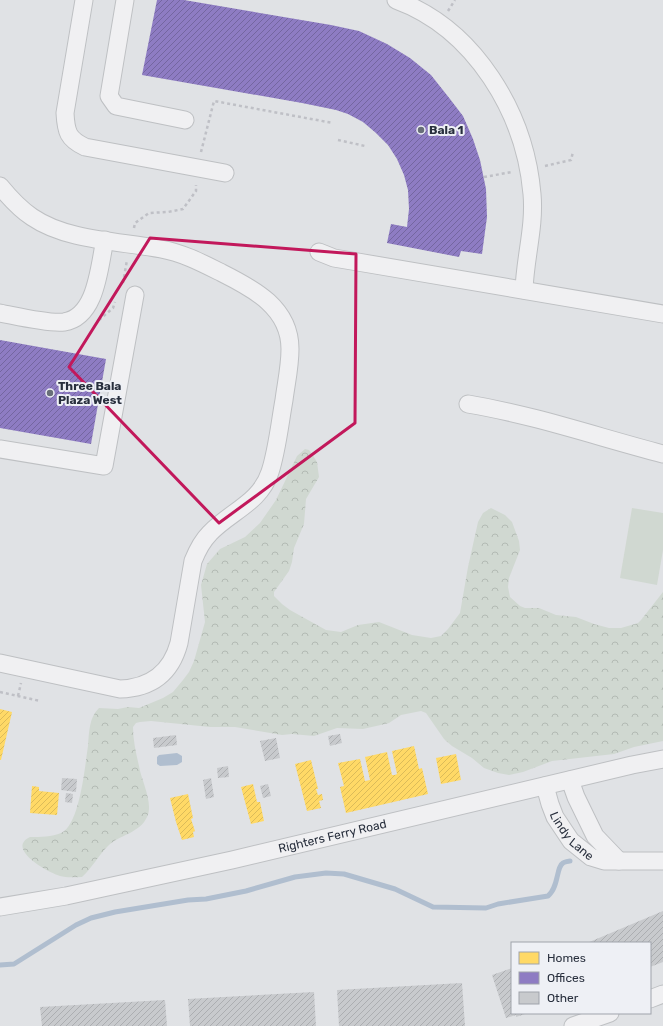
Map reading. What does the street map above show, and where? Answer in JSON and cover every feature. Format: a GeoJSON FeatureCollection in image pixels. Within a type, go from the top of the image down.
{"type":"FeatureCollection","features":[{"type":"Feature","properties":{"kind":"street"},"geometry":{"type":"LineString","coordinates":[[84,0],[65,113],[66,126],[70,136],[75,142],[85,147],[225,173]]}},
{"type":"Feature","properties":{"kind":"street"},"geometry":{"type":"LineString","coordinates":[[125,0],[108,96],[116,106],[185,120]]}},
{"type":"Feature","properties":{"kind":"street"},"geometry":{"type":"LineString","coordinates":[[396,0],[430,17],[448,30],[487,70],[505,100],[523,146],[532,195],[531,231],[524,290]]}},
{"type":"Feature","properties":{"kind":"street"},"geometry":{"type":"LineString","coordinates":[[0,186],[8,196],[32,217],[45,224],[61,230],[105,240],[166,250],[193,258],[249,287],[266,299],[277,311],[289,338],[290,349],[289,367],[281,416],[270,471],[262,489],[255,497],[248,504],[210,532],[197,550],[193,561],[184,620],[176,655],[170,664],[154,681],[138,687],[120,689],[109,688],[0,663]]}},
{"type":"Feature","properties":{"kind":"street"},"geometry":{"type":"LineString","coordinates":[[0,313],[52,322],[64,322],[80,314],[91,299],[105,240]]}},
{"type":"Feature","properties":{"kind":"street"},"geometry":{"type":"LineString","coordinates":[[319,252],[334,258],[663,314]]}},
{"type":"Feature","properties":{"kind":"street"},"geometry":{"type":"LineString","coordinates":[[0,449],[104,466],[135,295]]}},
{"type":"Feature","properties":{"kind":"street"},"geometry":{"type":"LineString","coordinates":[[468,404],[534,419],[663,454]]}},
{"type":"Feature","properties":{"kind":"street","name":"Righters Ferry Road"},"geometry":{"type":"LineString","coordinates":[[0,907],[66,896],[154,878],[545,786],[632,764],[663,759]]}},
{"type":"Feature","properties":{"kind":"street","name":"Lindy Lane"},"geometry":{"type":"LineString","coordinates":[[570,780],[581,808],[595,836],[619,861]]}},
{"type":"Feature","properties":{"kind":"street","name":"Lindy Lane"},"geometry":{"type":"LineString","coordinates":[[545,786],[555,817],[571,841],[591,857],[604,861],[663,861]]}},
{"type":"Feature","properties":{"kind":"street"},"geometry":{"type":"LineString","coordinates":[[555,817],[581,808]]}},
{"type":"Feature","properties":{"kind":"street"},"geometry":{"type":"LineString","coordinates":[[651,999],[663,994]]}},
{"type":"Feature","properties":{"kind":"street"},"geometry":{"type":"LineString","coordinates":[[572,1026],[607,1014]]}},
{"type":"Feature","properties":{"kind":"path"},"geometry":{"type":"LineString","coordinates":[[446,13],[455,0]]}},
{"type":"Feature","properties":{"kind":"path"},"geometry":{"type":"LineString","coordinates":[[200,156],[214,101],[333,123]]}},
{"type":"Feature","properties":{"kind":"path"},"geometry":{"type":"LineString","coordinates":[[338,140],[365,146]]}},
{"type":"Feature","properties":{"kind":"path"},"geometry":{"type":"LineString","coordinates":[[541,167],[572,160],[573,152]]}},
{"type":"Feature","properties":{"kind":"path"},"geometry":{"type":"LineString","coordinates":[[484,177],[513,172]]}},
{"type":"Feature","properties":{"kind":"path"},"geometry":{"type":"LineString","coordinates":[[0,692],[40,701]]}},
{"type":"Feature","properties":{"kind":"highlighted area"},"geometry":{"type":"Polygon","coordinates":[[[150,238],[356,254],[355,423],[219,523],[69,367],[150,238]]]}},
{"type":"Feature","properties":{"kind":"green space"},"geometry":{"type":"Polygon","coordinates":[[[305,449],[309,450],[317,462],[319,477],[306,499],[304,524],[294,548],[289,571],[274,592],[274,596],[282,604],[326,630],[341,632],[358,625],[379,622],[412,635],[431,638],[441,636],[460,613],[478,522],[483,513],[491,508],[505,515],[512,522],[519,541],[520,550],[509,578],[508,587],[510,597],[520,606],[525,608],[539,608],[556,615],[576,617],[609,628],[621,628],[638,623],[663,592],[663,741],[634,747],[614,754],[552,761],[523,772],[509,775],[484,768],[472,758],[452,746],[444,739],[426,713],[421,711],[401,715],[385,724],[363,729],[337,728],[314,736],[292,734],[282,735],[235,727],[210,727],[151,721],[140,722],[136,723],[133,727],[133,732],[140,772],[149,805],[149,811],[144,822],[140,827],[108,846],[82,877],[60,876],[39,866],[26,854],[23,848],[24,842],[30,837],[50,836],[61,833],[67,828],[73,819],[83,780],[90,726],[93,716],[99,708],[139,708],[173,692],[183,680],[194,661],[205,622],[201,585],[207,564],[220,549],[245,537],[260,523],[276,500],[297,456],[305,449]]]}},
{"type":"Feature","properties":{"kind":"green space"},"geometry":{"type":"Polygon","coordinates":[[[632,508],[663,513],[663,550],[657,585],[620,578],[632,508]]]}},
{"type":"Feature","properties":{"kind":"water"},"geometry":{"type":"Polygon","coordinates":[[[177,753],[182,756],[182,762],[177,765],[160,766],[157,764],[157,757],[159,755],[177,753]]]}},
{"type":"Feature","properties":{"kind":"building: Homes"},"geometry":{"type":"Polygon","coordinates":[[[0,709],[12,712],[1,760],[0,760],[0,709]]]}},
{"type":"Feature","properties":{"kind":"building: Homes"},"geometry":{"type":"Polygon","coordinates":[[[414,746],[419,769],[422,768],[428,794],[346,813],[340,787],[344,786],[338,763],[360,759],[365,781],[370,780],[365,757],[387,752],[392,775],[395,775],[397,774],[392,751],[414,746]]]}},
{"type":"Feature","properties":{"kind":"building: Homes"},"geometry":{"type":"Polygon","coordinates":[[[456,754],[461,780],[441,784],[436,758],[456,754]]]}},
{"type":"Feature","properties":{"kind":"building: Homes"},"geometry":{"type":"Polygon","coordinates":[[[311,760],[318,789],[316,789],[318,795],[322,794],[323,800],[319,801],[321,808],[307,811],[295,764],[311,760]]]}},
{"type":"Feature","properties":{"kind":"building: Homes"},"geometry":{"type":"Polygon","coordinates":[[[253,784],[257,802],[260,802],[264,821],[251,824],[241,787],[253,784]]]}},
{"type":"Feature","properties":{"kind":"building: Homes"},"geometry":{"type":"Polygon","coordinates":[[[32,786],[39,787],[39,791],[59,793],[57,815],[30,813],[32,786]]]}},
{"type":"Feature","properties":{"kind":"building: Homes"},"geometry":{"type":"Polygon","coordinates":[[[188,794],[193,818],[191,819],[195,831],[193,832],[194,837],[182,840],[170,798],[188,794]]]}},
{"type":"Feature","properties":{"kind":"building: Offices","name":"Bala 1"},"geometry":{"type":"Polygon","coordinates":[[[157,0],[184,0],[359,31],[387,44],[410,58],[431,75],[450,99],[463,116],[473,139],[480,160],[486,189],[487,217],[482,254],[461,251],[459,257],[387,243],[391,224],[407,227],[409,209],[408,190],[404,175],[397,159],[388,145],[363,122],[348,114],[302,103],[142,75],[157,0]]]}},
{"type":"Feature","properties":{"kind":"building: Offices","name":"Three Bala Plaza West"},"geometry":{"type":"Polygon","coordinates":[[[0,340],[106,359],[91,444],[0,428],[0,340]]]}},
{"type":"Feature","properties":{"kind":"building: Other"},"geometry":{"type":"Polygon","coordinates":[[[340,734],[342,743],[330,746],[328,736],[340,734]]]}},
{"type":"Feature","properties":{"kind":"building: Other"},"geometry":{"type":"Polygon","coordinates":[[[176,735],[177,745],[154,748],[153,738],[176,735]]]}},
{"type":"Feature","properties":{"kind":"building: Other"},"geometry":{"type":"Polygon","coordinates":[[[276,738],[280,758],[265,761],[260,741],[276,738]]]}},
{"type":"Feature","properties":{"kind":"building: Other"},"geometry":{"type":"Polygon","coordinates":[[[228,766],[229,777],[218,778],[217,768],[228,766]]]}},
{"type":"Feature","properties":{"kind":"building: Other"},"geometry":{"type":"Polygon","coordinates":[[[62,778],[77,779],[76,792],[61,790],[62,778]]]}},
{"type":"Feature","properties":{"kind":"building: Other"},"geometry":{"type":"Polygon","coordinates":[[[211,778],[214,797],[206,799],[203,780],[211,778]]]}},
{"type":"Feature","properties":{"kind":"building: Other"},"geometry":{"type":"Polygon","coordinates":[[[268,784],[271,796],[263,798],[260,786],[268,784]]]}},
{"type":"Feature","properties":{"kind":"building: Other"},"geometry":{"type":"Polygon","coordinates":[[[66,793],[73,794],[72,803],[65,802],[66,793]]]}},
{"type":"Feature","properties":{"kind":"building: Other"},"geometry":{"type":"Polygon","coordinates":[[[663,911],[663,962],[651,967],[651,942],[589,942],[663,911]]]}},
{"type":"Feature","properties":{"kind":"building: Other"},"geometry":{"type":"Polygon","coordinates":[[[511,968],[511,1014],[525,1014],[506,1018],[492,975],[511,968]]]}},
{"type":"Feature","properties":{"kind":"building: Other"},"geometry":{"type":"Polygon","coordinates":[[[462,983],[465,1026],[339,1026],[337,990],[462,983]]]}},
{"type":"Feature","properties":{"kind":"building: Other"},"geometry":{"type":"Polygon","coordinates":[[[314,992],[316,1026],[190,1026],[188,999],[314,992]]]}},
{"type":"Feature","properties":{"kind":"building: Other"},"geometry":{"type":"Polygon","coordinates":[[[165,1000],[167,1026],[42,1026],[40,1007],[165,1000]]]}},
{"type":"Feature","properties":{"kind":"waterway"},"geometry":{"type":"LineString","coordinates":[[0,965],[14,964],[76,925],[91,918],[115,912],[188,900],[206,899],[246,891],[295,877],[326,873],[344,874],[395,889],[433,907],[486,908],[498,904],[548,896],[554,888],[561,865],[570,861]]}},
{"type":"Feature","properties":{"kind":"place","name":"Bala 1"},"geometry":{"type":"Point","coordinates":[421,130]}},
{"type":"Feature","properties":{"kind":"place","name":"Three Bala Plaza West"},"geometry":{"type":"Point","coordinates":[50,393]}}]}
